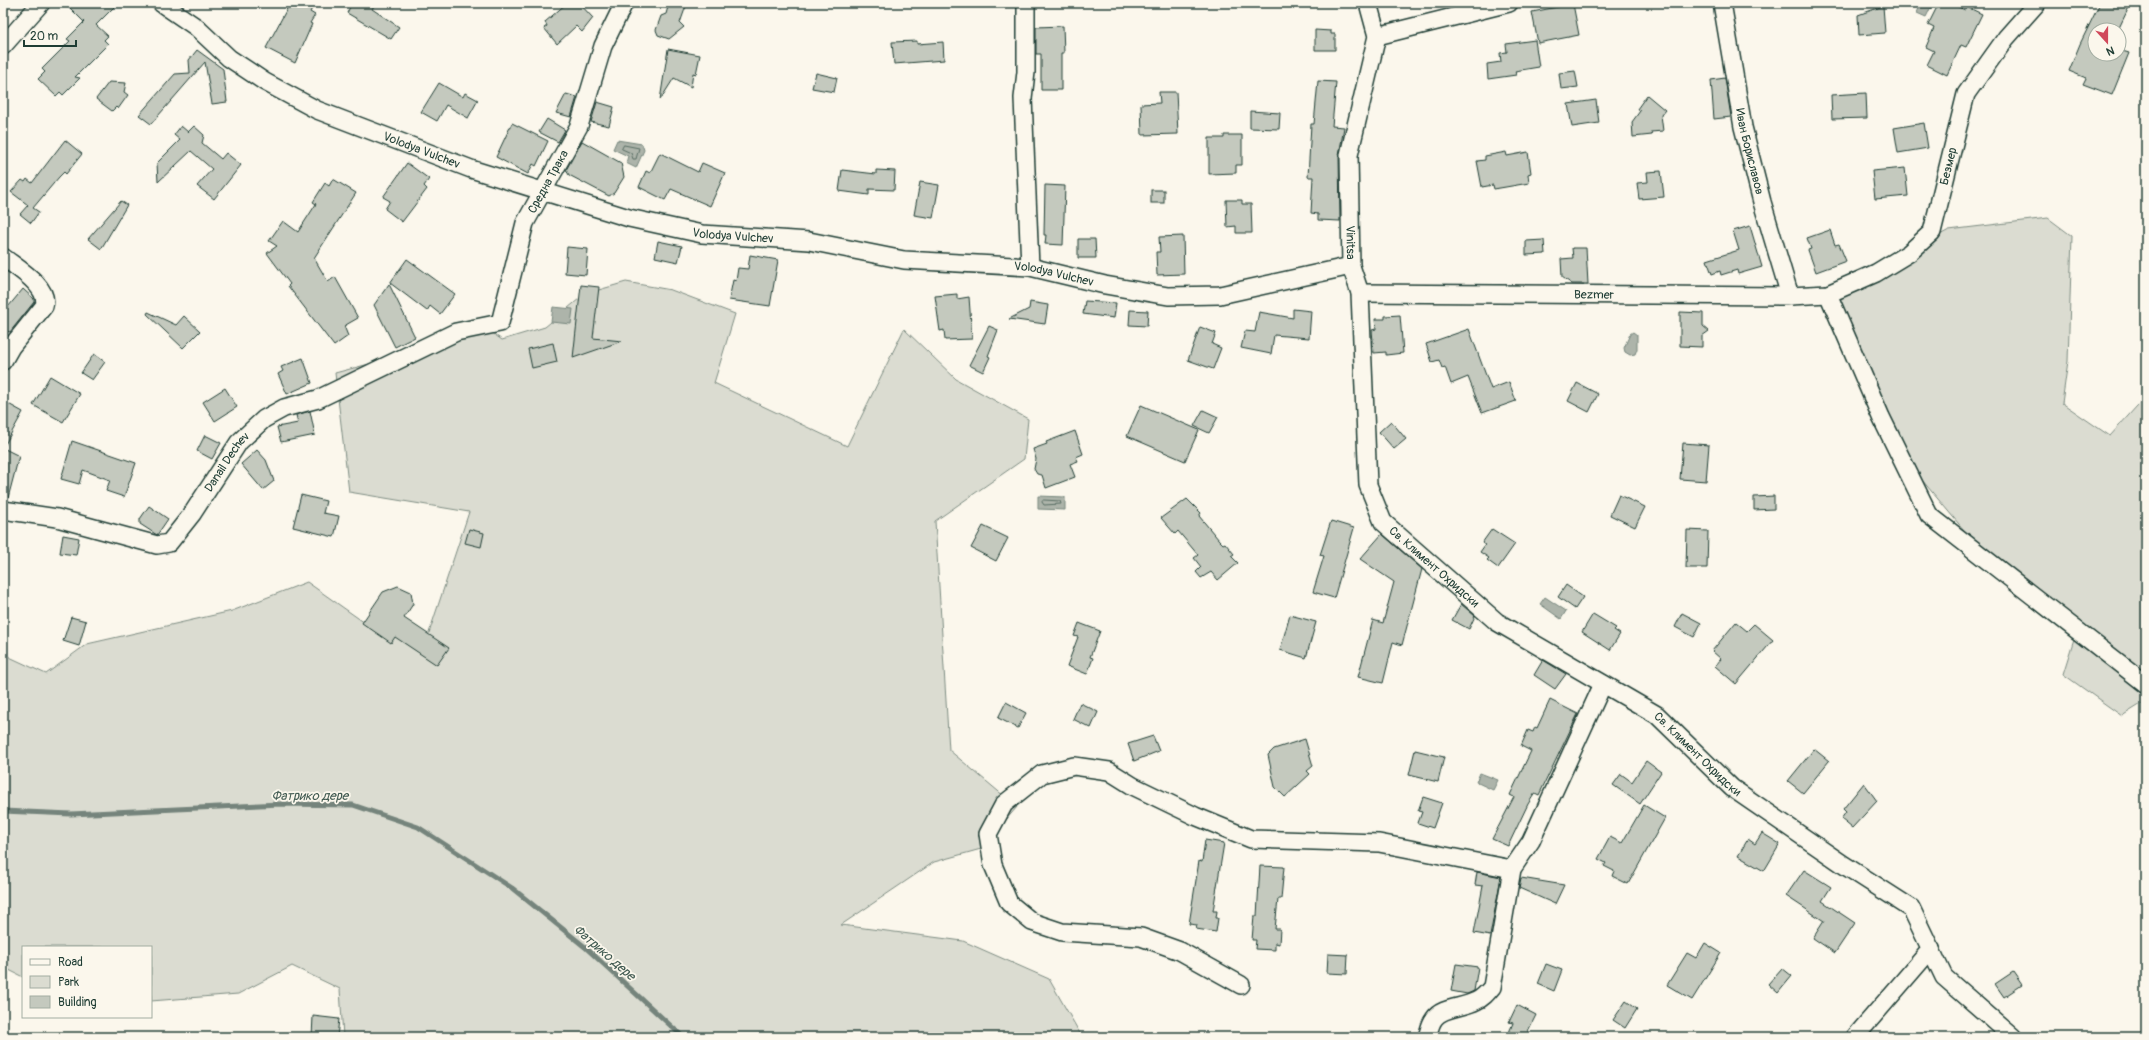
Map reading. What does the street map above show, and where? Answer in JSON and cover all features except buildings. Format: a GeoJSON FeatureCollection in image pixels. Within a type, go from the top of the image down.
{"type":"FeatureCollection","features":[{"type":"Feature","properties":{"kind":"street"},"geometry":{"type":"LineString","coordinates":[[3,46],[41,3]]}},
{"type":"Feature","properties":{"kind":"street","name":"Volodya Vulchev"},"geometry":{"type":"LineString","coordinates":[[161,3],[196,27],[229,58],[265,82],[317,110],[471,170],[542,193],[629,218],[702,234],[809,241],[904,260],[1030,267],[1105,285],[1168,296],[1220,295],[1351,266]]}},
{"type":"Feature","properties":{"kind":"street","name":"Средна Трака"},"geometry":{"type":"LineString","coordinates":[[456,332],[500,323],[524,223],[579,126],[603,46],[624,3]]}},
{"type":"Feature","properties":{"kind":"street"},"geometry":{"type":"LineString","coordinates":[[1026,3],[1026,72],[1023,98],[1030,267]]}},
{"type":"Feature","properties":{"kind":"street","name":"Vinitsa"},"geometry":{"type":"LineString","coordinates":[[1368,3],[1377,36],[1349,155],[1351,266],[1360,293],[1368,485]]}},
{"type":"Feature","properties":{"kind":"street"},"geometry":{"type":"LineString","coordinates":[[1377,36],[1509,3]]}},
{"type":"Feature","properties":{"kind":"street","name":"Иван Бориславов"},"geometry":{"type":"LineString","coordinates":[[1722,3],[1743,126],[1762,202],[1790,296]]}},
{"type":"Feature","properties":{"kind":"street","name":"Безмер"},"geometry":{"type":"LineString","coordinates":[[1828,294],[1876,273],[1909,253],[1932,232],[1966,94],[2006,38],[2037,3]]}},
{"type":"Feature","properties":{"kind":"street"},"geometry":{"type":"LineString","coordinates":[[3,257],[42,288],[46,302],[11,347],[3,361]]}},
{"type":"Feature","properties":{"kind":"street","name":"Bezmer"},"geometry":{"type":"LineString","coordinates":[[1360,293],[1790,296],[1828,294]]}},
{"type":"Feature","properties":{"kind":"street"},"geometry":{"type":"LineString","coordinates":[[1828,294],[1881,417],[1929,515],[2146,684]]}},
{"type":"Feature","properties":{"kind":"street","name":"Danail Dechev"},"geometry":{"type":"LineString","coordinates":[[3,510],[57,518],[157,544],[169,543],[192,514],[239,442],[264,418],[284,408],[318,399],[456,332]]}},
{"type":"Feature","properties":{"kind":"street","name":"Св. Климент Охридски"},"geometry":{"type":"LineString","coordinates":[[1368,485],[1383,522],[1497,622],[1657,715],[1732,788],[1844,865],[1911,908],[1944,977],[2013,1037]]}},
{"type":"Feature","properties":{"kind":"street"},"geometry":{"type":"LineString","coordinates":[[1427,1037],[1434,1018],[1446,1010],[1475,1002],[1484,996],[1492,987],[1512,869],[1531,842],[1603,684]]}},
{"type":"Feature","properties":{"kind":"street"},"geometry":{"type":"LineString","coordinates":[[1241,985],[1180,951],[1141,937],[1062,932],[1032,922],[1009,902],[993,866],[988,834],[1004,804],[1042,774],[1074,766],[1109,771],[1133,786],[1195,816],[1251,839],[1379,843],[1512,869]]}},
{"type":"Feature","properties":{"kind":"street"},"geometry":{"type":"LineString","coordinates":[[1855,1037],[1931,948]]}},
{"type":"Feature","properties":{"kind":"green space"},"geometry":{"type":"Polygon","coordinates":[[[2048,218],[2072,236],[2068,361],[2062,403],[2110,436],[2146,396],[2146,701],[2122,716],[2063,674],[2078,626],[1990,561],[1901,455],[1830,306],[1838,290],[1949,230],[2048,218]]]}},
{"type":"Feature","properties":{"kind":"green space"},"geometry":{"type":"Polygon","coordinates":[[[626,282],[671,290],[735,314],[714,383],[847,446],[904,329],[956,379],[1028,419],[1024,459],[935,521],[949,750],[1017,807],[981,849],[934,862],[841,925],[963,941],[1049,979],[1082,1037],[343,1037],[340,989],[292,966],[238,994],[152,1001],[152,946],[22,946],[22,976],[3,967],[3,654],[46,674],[87,644],[232,611],[307,582],[365,623],[428,636],[469,512],[349,492],[335,373],[437,346],[474,320],[502,340],[545,327],[585,294],[626,282]]]}},
{"type":"Feature","properties":{"kind":"water"},"geometry":{"type":"Polygon","coordinates":[[[1921,3],[1933,3],[1926,17],[1917,13],[1921,3]]]}},
{"type":"Feature","properties":{"kind":"water"},"geometry":{"type":"Polygon","coordinates":[[[617,140],[642,144],[644,150],[636,168],[626,163],[628,156],[613,149],[617,140]]]}},
{"type":"Feature","properties":{"kind":"water"},"geometry":{"type":"Polygon","coordinates":[[[553,307],[573,309],[571,324],[551,322],[553,307]]]}},
{"type":"Feature","properties":{"kind":"water"},"geometry":{"type":"Polygon","coordinates":[[[1633,332],[1637,335],[1637,349],[1635,354],[1630,355],[1625,352],[1624,348],[1630,334],[1633,332]]]}},
{"type":"Feature","properties":{"kind":"water"},"geometry":{"type":"Polygon","coordinates":[[[1038,496],[1065,497],[1065,510],[1038,509],[1038,496]]]}},
{"type":"Feature","properties":{"kind":"water"},"geometry":{"type":"Polygon","coordinates":[[[1545,597],[1566,611],[1561,619],[1540,604],[1545,597]]]}},
{"type":"Feature","properties":{"kind":"water"},"geometry":{"type":"Polygon","coordinates":[[[1480,773],[1498,780],[1493,790],[1476,782],[1480,773]]]}},
{"type":"Feature","properties":{"kind":"waterway","name":"Фатрико дере"},"geometry":{"type":"LineString","coordinates":[[3,811],[71,814],[280,804],[353,805],[418,827],[512,888],[585,947],[683,1037]]}}]}
